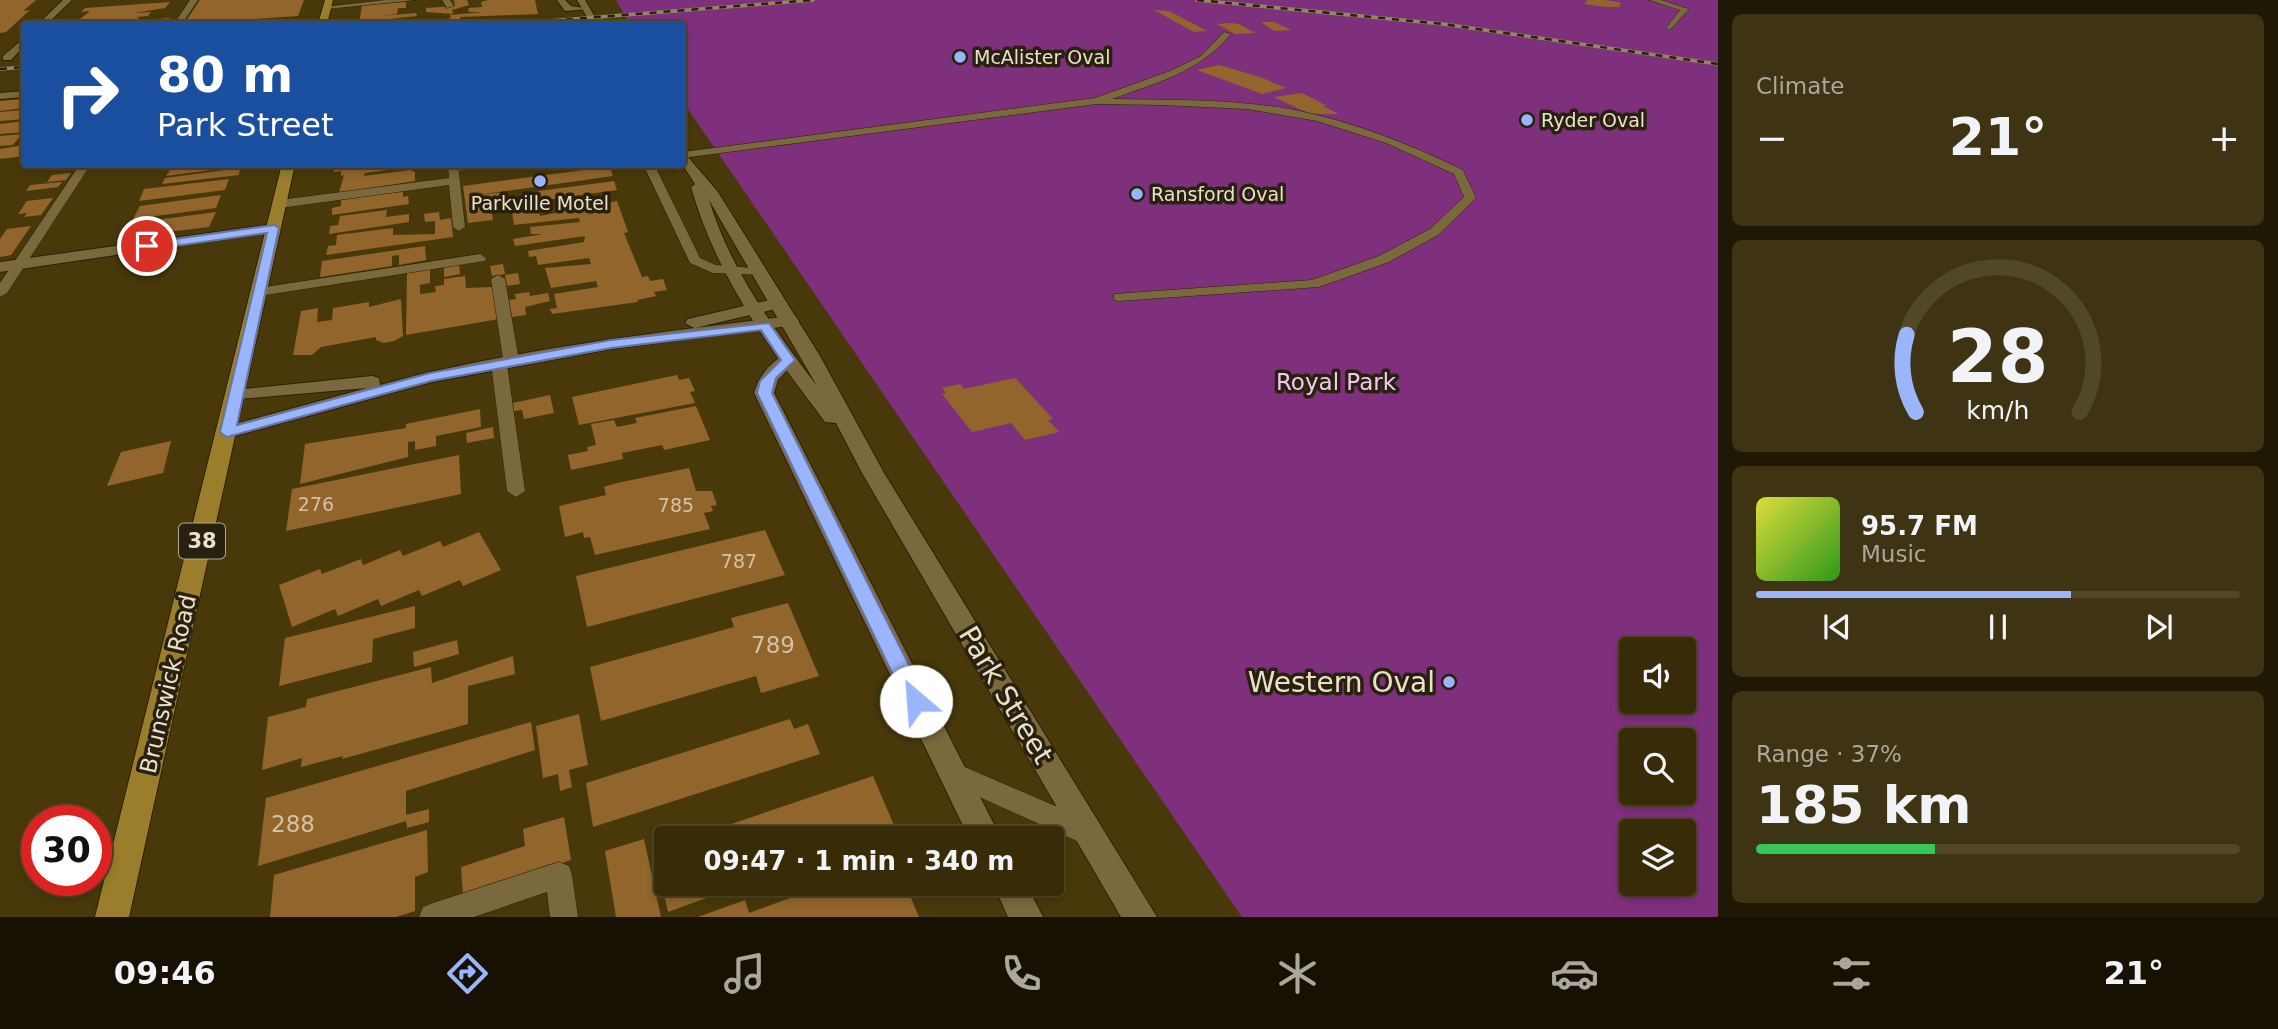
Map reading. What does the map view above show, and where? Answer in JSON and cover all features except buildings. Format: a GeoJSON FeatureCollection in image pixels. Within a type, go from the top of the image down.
{"type":"FeatureCollection","features":[{"type":"Feature","properties":{"kind":"main road"},"geometry":{"type":"LineString","coordinates":[[323,21],[328,3]]}},
{"type":"Feature","properties":{"kind":"main road","name":"Brunswick Road"},"geometry":{"type":"LineString","coordinates":[[112,917],[288,168]]}},
{"type":"Feature","properties":{"kind":"street"},"geometry":{"type":"LineString","coordinates":[[45,21],[68,0]]}},
{"type":"Feature","properties":{"kind":"street"},"geometry":{"type":"LineString","coordinates":[[561,0],[567,9],[583,5],[593,21]]}},
{"type":"Feature","properties":{"kind":"street"},"geometry":{"type":"LineString","coordinates":[[7,58],[21,44]]}},
{"type":"Feature","properties":{"kind":"street"},"geometry":{"type":"LineString","coordinates":[[0,96],[21,94]]}},
{"type":"Feature","properties":{"kind":"street","name":"Park Street"},"geometry":{"type":"LineString","coordinates":[[686,162],[715,234],[754,308],[788,360],[873,473]]}},
{"type":"Feature","properties":{"kind":"street","name":"Park Street"},"geometry":{"type":"LineString","coordinates":[[686,162],[711,192],[790,321],[873,473],[1140,917]]}},
{"type":"Feature","properties":{"kind":"street"},"geometry":{"type":"LineString","coordinates":[[0,267],[274,228]]}},
{"type":"Feature","properties":{"kind":"street"},"geometry":{"type":"LineString","coordinates":[[611,344],[778,303]]}},
{"type":"Feature","properties":{"kind":"street"},"geometry":{"type":"LineString","coordinates":[[227,432],[430,377],[505,362],[611,344],[790,321]]}},
{"type":"Feature","properties":{"kind":"street"},"geometry":{"type":"LineString","coordinates":[[788,360],[771,375],[765,384],[764,393],[979,826]]}},
{"type":"Feature","properties":{"kind":"street"},"geometry":{"type":"LineString","coordinates":[[235,396],[430,377]]}},
{"type":"Feature","properties":{"kind":"street"},"geometry":{"type":"LineString","coordinates":[[1015,896],[1026,917]]}},
{"type":"Feature","properties":{"kind":"lane"},"geometry":{"type":"LineString","coordinates":[[180,21],[194,0]]}},
{"type":"Feature","properties":{"kind":"lane"},"geometry":{"type":"LineString","coordinates":[[328,3],[412,0]]}},
{"type":"Feature","properties":{"kind":"lane"},"geometry":{"type":"LineString","coordinates":[[1653,0],[1685,9],[1670,29]]}},
{"type":"Feature","properties":{"kind":"lane"},"geometry":{"type":"LineString","coordinates":[[1097,101],[1173,74],[1204,58],[1227,34]]}},
{"type":"Feature","properties":{"kind":"lane"},"geometry":{"type":"LineString","coordinates":[[686,162],[1097,101],[1266,108],[1328,120],[1381,137],[1459,172],[1470,198],[1434,232],[1384,260],[1314,284],[1119,298]]}},
{"type":"Feature","properties":{"kind":"lane"},"geometry":{"type":"LineString","coordinates":[[0,293],[83,168]]}},
{"type":"Feature","properties":{"kind":"lane"},"geometry":{"type":"LineString","coordinates":[[453,168],[459,227]]}},
{"type":"Feature","properties":{"kind":"lane"},"geometry":{"type":"LineString","coordinates":[[650,168],[695,260],[713,269],[760,272]]}},
{"type":"Feature","properties":{"kind":"lane"},"geometry":{"type":"LineString","coordinates":[[280,204],[454,181]]}},
{"type":"Feature","properties":{"kind":"lane"},"geometry":{"type":"LineString","coordinates":[[259,292],[480,258]]}},
{"type":"Feature","properties":{"kind":"lane"},"geometry":{"type":"LineString","coordinates":[[498,279],[516,491]]}},
{"type":"Feature","properties":{"kind":"lane"},"geometry":{"type":"LineString","coordinates":[[951,772],[1088,833]]}},
{"type":"Feature","properties":{"kind":"lane"},"geometry":{"type":"LineString","coordinates":[[433,917],[559,875],[564,917]]}},
{"type":"Feature","properties":{"kind":"green space","name":"Royal Park"},"geometry":{"type":"Polygon","coordinates":[[[616,0],[1718,0],[1718,917],[1242,917],[686,106],[686,21],[628,21],[616,0]]]}},
{"type":"Feature","properties":{"kind":"railway"},"geometry":{"type":"LineString","coordinates":[[548,21],[813,0]]}},
{"type":"Feature","properties":{"kind":"railway"},"geometry":{"type":"LineString","coordinates":[[1197,0],[1443,24],[1718,64]]}},
{"type":"Feature","properties":{"kind":"railway"},"geometry":{"type":"LineString","coordinates":[[0,69],[21,67]]}},
{"type":"Feature","properties":{"kind":"place","name":"McAlister Oval"},"geometry":{"type":"Point","coordinates":[960,57]}},
{"type":"Feature","properties":{"kind":"place","name":"Ryder Oval"},"geometry":{"type":"Point","coordinates":[1527,120]}},
{"type":"Feature","properties":{"kind":"place","name":"Parkville Motel"},"geometry":{"type":"Point","coordinates":[540,181]}},
{"type":"Feature","properties":{"kind":"place","name":"Ransford Oval"},"geometry":{"type":"Point","coordinates":[1137,194]}},
{"type":"Feature","properties":{"kind":"place","name":"Western Oval"},"geometry":{"type":"Point","coordinates":[1449,682]}},
{"type":"Feature","properties":{"kind":"route"},"geometry":{"type":"LineString","coordinates":[[147,246],[274,228],[227,432],[430,377],[511,361],[611,344],[765,326],[788,360],[771,375],[765,384],[764,393],[916,701]]}}]}
